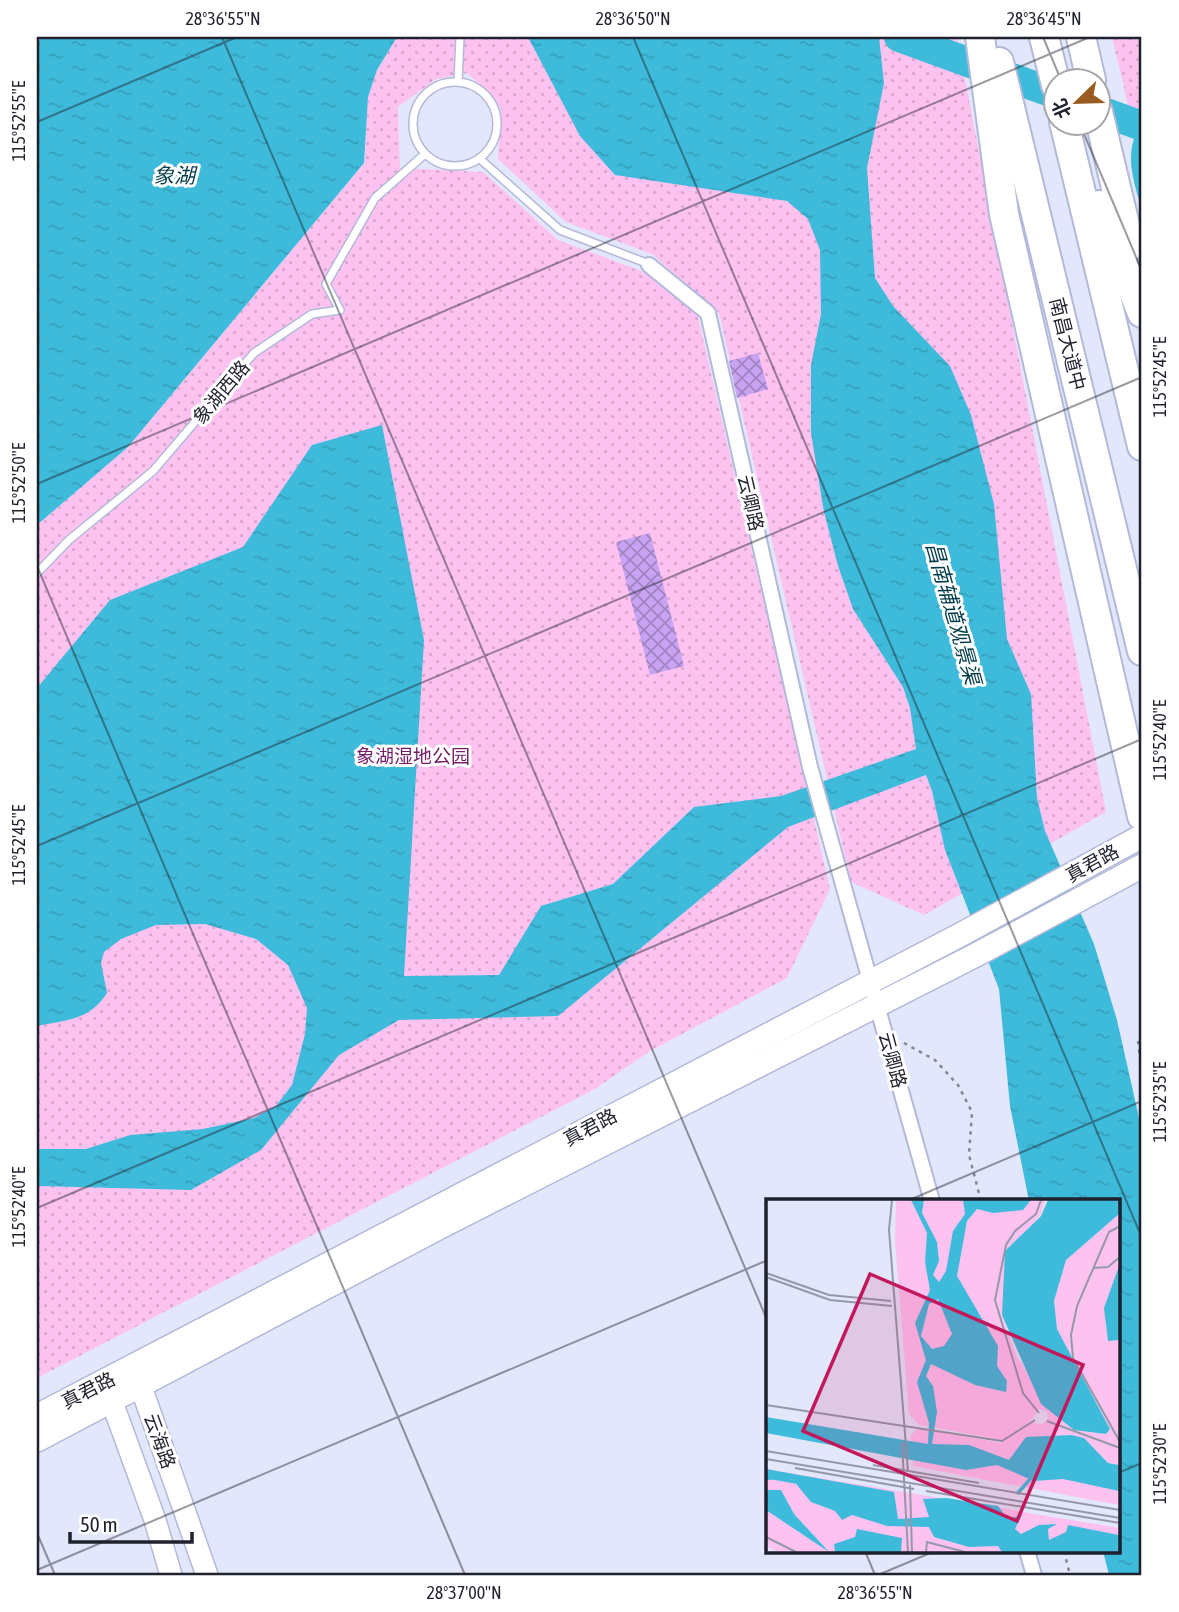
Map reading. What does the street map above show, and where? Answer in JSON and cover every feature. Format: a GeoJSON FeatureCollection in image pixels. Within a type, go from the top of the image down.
{"type":"FeatureCollection","features":[{"type":"Feature","properties":{"kind":"highway"},"geometry":{"type":"LineString","coordinates":[[980,37],[1004,131],[1004,214],[1142,816]]}},
{"type":"Feature","properties":{"kind":"highway","name":"南昌大道中"},"geometry":{"type":"LineString","coordinates":[[993,37],[1004,131],[1119,552],[1142,651]]}},
{"type":"Feature","properties":{"kind":"highway"},"geometry":{"type":"LineString","coordinates":[[1045,37],[1052,66]]}},
{"type":"Feature","properties":{"kind":"highway"},"geometry":{"type":"LineString","coordinates":[[1082,43],[1088,66]]}},
{"type":"Feature","properties":{"kind":"highway"},"geometry":{"type":"LineString","coordinates":[[1068,136],[1142,446]]}},
{"type":"Feature","properties":{"kind":"highway"},"geometry":{"type":"LineString","coordinates":[[1071,136],[1142,313]]}},
{"type":"Feature","properties":{"kind":"highway"},"geometry":{"type":"LineString","coordinates":[[1104,136],[1142,296]]}},
{"type":"Feature","properties":{"kind":"main road","name":"真君路"},"geometry":{"type":"LineString","coordinates":[[37,1416],[961,935],[1142,836]]}},
{"type":"Feature","properties":{"kind":"main road","name":"真君路"},"geometry":{"type":"LineString","coordinates":[[37,1440],[440,1227],[974,956],[1142,866]]}},
{"type":"Feature","properties":{"kind":"street","name":"云卿路"},"geometry":{"type":"LineString","coordinates":[[649,265],[708,313],[810,767],[829,840],[872,979],[931,1199]]}},
{"type":"Feature","properties":{"kind":"street","name":"云海路"},"geometry":{"type":"LineString","coordinates":[[141,1387],[207,1575]]}},
{"type":"Feature","properties":{"kind":"street","name":"云海路"},"geometry":{"type":"LineString","coordinates":[[112,1402],[155,1520],[171,1575]]}},
{"type":"Feature","properties":{"kind":"street"},"geometry":{"type":"LineString","coordinates":[[1027,1552],[1034,1575]]}},
{"type":"Feature","properties":{"kind":"lane"},"geometry":{"type":"LineString","coordinates":[[458,82],[460,37]]}},
{"type":"Feature","properties":{"kind":"lane"},"geometry":{"type":"LineString","coordinates":[[458,82],[478,88],[492,103],[498,123],[493,144],[480,159],[461,167],[441,165],[425,154],[414,136],[413,116],[422,98],[438,85],[458,82]]}},
{"type":"Feature","properties":{"kind":"lane","name":"象湖西路"},"geometry":{"type":"LineString","coordinates":[[37,573],[69,540],[153,471],[254,353],[312,314],[340,310],[326,284],[375,198],[425,154]]}},
{"type":"Feature","properties":{"kind":"lane"},"geometry":{"type":"LineString","coordinates":[[480,159],[560,230],[649,265]]}},
{"type":"Feature","properties":{"kind":"path"},"geometry":{"type":"LineString","coordinates":[[886,1033],[935,1060],[958,1085],[972,1112],[969,1155],[980,1199]]}},
{"type":"Feature","properties":{"kind":"path"},"geometry":{"type":"LineString","coordinates":[[1138,1041],[1142,1076]]}},
{"type":"Feature","properties":{"kind":"path"},"geometry":{"type":"LineString","coordinates":[[1064,1552],[1070,1575]]}},
{"type":"Feature","properties":{"kind":"green space","name":"象湖湿地公园"},"geometry":{"type":"Polygon","coordinates":[[[397,37],[957,37],[1106,812],[924,915],[851,882],[719,313],[652,254],[566,222],[498,159],[501,108],[468,73],[436,79],[398,107],[400,168],[483,172],[558,240],[639,270],[695,304],[830,889],[787,978],[650,1051],[595,1089],[37,1378],[37,525],[128,447],[364,163],[368,97],[377,70],[397,37]]]}},
{"type":"Feature","properties":{"kind":"green space"},"geometry":{"type":"Polygon","coordinates":[[[1112,37],[1142,37],[1142,164],[1112,37]]]}},
{"type":"Feature","properties":{"kind":"water","name":"象湖"},"geometry":{"type":"Polygon","coordinates":[[[42,37],[397,37],[377,70],[368,97],[364,163],[128,447],[37,525],[37,43],[42,37]]]}},
{"type":"Feature","properties":{"kind":"water","name":"昌南辅道观景渠"},"geometry":{"type":"Polygon","coordinates":[[[528,37],[879,37],[884,83],[867,168],[875,278],[893,306],[950,366],[971,415],[994,504],[1007,639],[1031,694],[1037,798],[1045,831],[1094,944],[1117,1020],[1142,1131],[1142,1575],[1109,1575],[1103,1552],[1120,1552],[1120,1199],[1029,1199],[1010,1106],[999,989],[945,850],[926,775],[788,827],[558,1016],[399,1020],[339,1055],[261,1150],[191,1190],[37,1186],[37,1149],[86,1149],[130,1135],[203,1129],[254,1118],[276,1106],[292,1085],[305,1034],[307,1008],[288,965],[256,939],[205,924],[156,925],[121,939],[104,952],[101,963],[107,993],[100,1002],[85,1014],[37,1026],[37,688],[110,600],[243,547],[312,445],[382,425],[424,640],[404,976],[499,975],[541,906],[613,884],[694,807],[781,796],[916,749],[910,708],[903,687],[853,609],[824,512],[811,433],[811,365],[821,314],[820,250],[808,219],[787,201],[615,175],[580,136],[528,37]]]}},
{"type":"Feature","properties":{"kind":"water"},"geometry":{"type":"Polygon","coordinates":[[[1142,123],[1142,211],[1133,177],[1131,155],[1132,144],[1142,123]]]}},
{"type":"Feature","properties":{"kind":"building"},"geometry":{"type":"Polygon","coordinates":[[[758,353],[768,389],[737,398],[729,361],[758,353]]]}},
{"type":"Feature","properties":{"kind":"building"},"geometry":{"type":"Polygon","coordinates":[[[650,533],[684,666],[650,675],[616,542],[650,533]]]}},
{"type":"Feature","properties":{"kind":"waterway"},"geometry":{"type":"LineString","coordinates":[[899,37],[1042,89]]}},
{"type":"Feature","properties":{"kind":"waterway"},"geometry":{"type":"LineString","coordinates":[[1112,115],[1142,126]]}}]}
